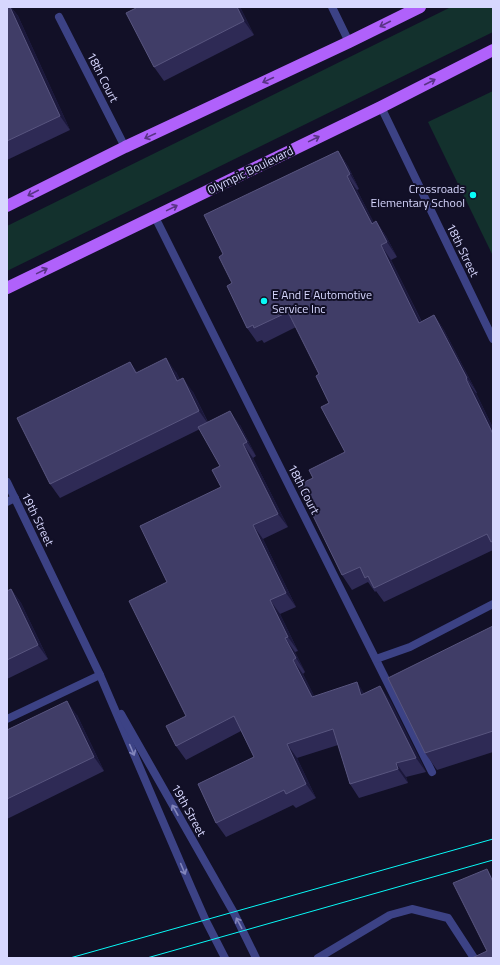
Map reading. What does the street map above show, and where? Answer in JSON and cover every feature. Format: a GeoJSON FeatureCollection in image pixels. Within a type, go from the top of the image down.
{"type":"FeatureCollection","features":[{"type":"Feature","properties":{"kind":"main road"},"geometry":{"type":"LineString","coordinates":[[7,206],[125,147],[420,7]]}},
{"type":"Feature","properties":{"kind":"main road","name":"Olympic Boulevard"},"geometry":{"type":"LineString","coordinates":[[7,288],[381,107],[493,50]]}},
{"type":"Feature","properties":{"kind":"street"},"geometry":{"type":"LineString","coordinates":[[332,7],[349,42]]}},
{"type":"Feature","properties":{"kind":"street","name":"18th Court"},"geometry":{"type":"LineString","coordinates":[[59,17],[125,147]]}},
{"type":"Feature","properties":{"kind":"street","name":"18th Street"},"geometry":{"type":"LineString","coordinates":[[381,107],[493,338]]}},
{"type":"Feature","properties":{"kind":"street","name":"18th Court"},"geometry":{"type":"LineString","coordinates":[[155,217],[432,772]]}},
{"type":"Feature","properties":{"kind":"street","name":"19th Street"},"geometry":{"type":"LineString","coordinates":[[7,482],[11,500],[100,675],[234,913],[256,958]]}},
{"type":"Feature","properties":{"kind":"street"},"geometry":{"type":"LineString","coordinates":[[376,659],[410,647],[493,604]]}},
{"type":"Feature","properties":{"kind":"street"},"geometry":{"type":"LineString","coordinates":[[7,719],[100,675]]}},
{"type":"Feature","properties":{"kind":"street","name":"19th Street"},"geometry":{"type":"LineString","coordinates":[[100,675],[206,921],[225,958]]}},
{"type":"Feature","properties":{"kind":"street"},"geometry":{"type":"LineString","coordinates":[[318,958],[390,915],[412,909],[448,918],[474,958]]}},
{"type":"Feature","properties":{"kind":"green space"},"geometry":{"type":"Polygon","coordinates":[[[451,7],[493,7],[493,32],[7,271],[7,226],[451,7]]]}},
{"type":"Feature","properties":{"kind":"green space","name":"Crossroads Elementary School"},"geometry":{"type":"Polygon","coordinates":[[[493,91],[493,256],[428,122],[493,91]]]}},
{"type":"Feature","properties":{"kind":"building"},"geometry":{"type":"Polygon","coordinates":[[[7,7],[10,7],[60,116],[7,141],[7,7]]]}},
{"type":"Feature","properties":{"kind":"building"},"geometry":{"type":"Polygon","coordinates":[[[136,7],[237,7],[244,21],[154,67],[126,13],[136,7]]]}},
{"type":"Feature","properties":{"kind":"building"},"geometry":{"type":"Polygon","coordinates":[[[338,151],[350,174],[347,176],[372,224],[376,221],[387,242],[381,245],[419,323],[434,315],[467,378],[466,379],[493,434],[493,541],[491,542],[487,534],[374,588],[368,576],[365,578],[360,567],[342,575],[298,485],[313,478],[309,470],[345,452],[321,407],[329,403],[316,376],[319,374],[288,312],[254,328],[253,325],[247,328],[227,286],[232,283],[219,257],[223,254],[204,215],[338,151]]]}},
{"type":"Feature","properties":{"kind":"building"},"geometry":{"type":"Polygon","coordinates":[[[166,358],[177,381],[183,378],[199,411],[50,484],[17,418],[130,362],[136,373],[166,358]]]}},
{"type":"Feature","properties":{"kind":"building"},"geometry":{"type":"Polygon","coordinates":[[[230,411],[247,442],[243,444],[278,514],[253,525],[286,593],[270,600],[288,637],[285,638],[296,658],[293,660],[312,697],[357,682],[361,695],[380,686],[416,758],[396,763],[398,769],[350,784],[333,729],[287,744],[306,784],[286,794],[284,790],[216,823],[198,784],[254,757],[234,716],[176,746],[166,726],[186,716],[129,601],[167,582],[140,526],[221,487],[212,470],[220,466],[198,427],[230,411]]]}},
{"type":"Feature","properties":{"kind":"building"},"geometry":{"type":"Polygon","coordinates":[[[11,589],[38,645],[7,660],[7,591],[11,589]]]}},
{"type":"Feature","properties":{"kind":"building"},"geometry":{"type":"Polygon","coordinates":[[[493,626],[493,731],[425,753],[388,678],[493,626]]]}},
{"type":"Feature","properties":{"kind":"building"},"geometry":{"type":"Polygon","coordinates":[[[67,701],[94,757],[7,799],[7,730],[67,701]]]}},
{"type":"Feature","properties":{"kind":"building"},"geometry":{"type":"Polygon","coordinates":[[[487,869],[493,882],[493,958],[472,958],[487,951],[453,883],[487,869]]]}},
{"type":"Feature","properties":{"kind":"tram line"},"geometry":{"type":"LineString","coordinates":[[70,958],[493,839]]}},
{"type":"Feature","properties":{"kind":"tram line"},"geometry":{"type":"LineString","coordinates":[[147,958],[493,860]]}},
{"type":"Feature","properties":{"kind":"place","name":"Crossroads Elementary School"},"geometry":{"type":"Point","coordinates":[473,195]}},
{"type":"Feature","properties":{"kind":"place","name":"E And E Automotive Service Inc"},"geometry":{"type":"Point","coordinates":[264,301]}}]}
